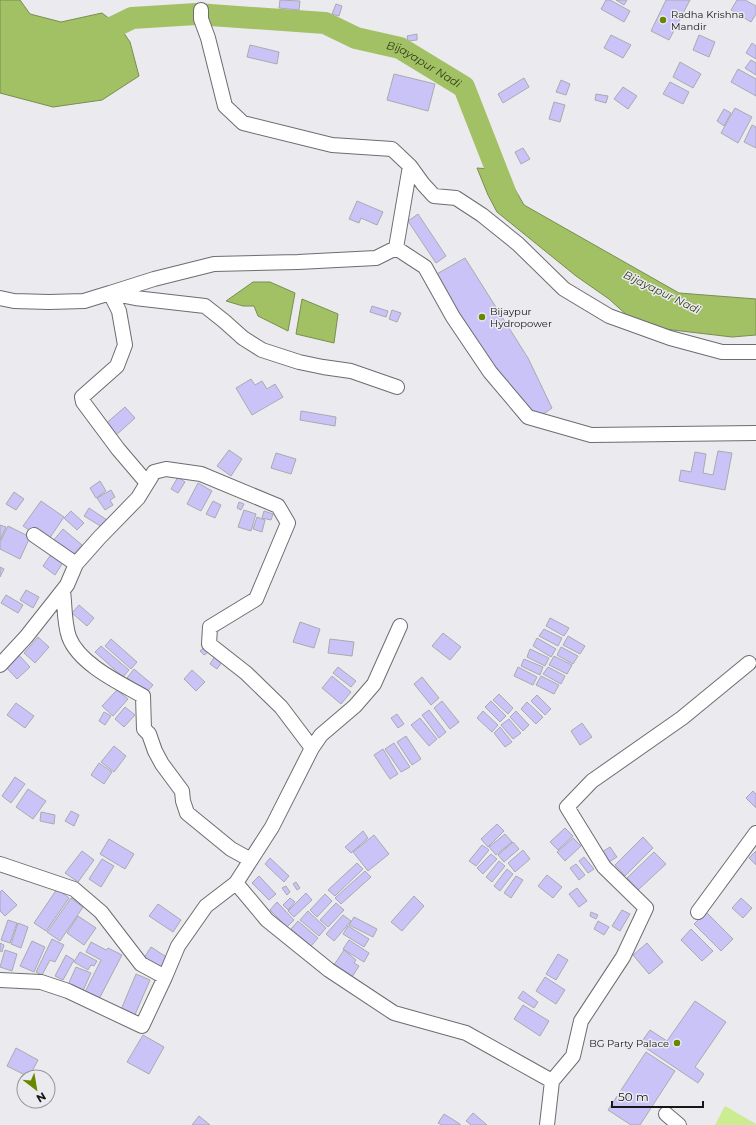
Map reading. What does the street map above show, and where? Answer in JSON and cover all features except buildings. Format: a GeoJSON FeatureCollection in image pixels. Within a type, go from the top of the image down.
{"type":"FeatureCollection","features":[{"type":"Feature","properties":{"kind":"street"},"geometry":{"type":"LineString","coordinates":[[201,15],[225,106],[243,123],[332,146],[392,149],[410,166],[434,196],[456,198],[482,214],[518,244],[564,289],[609,316],[670,338],[722,352],[756,352]]}},
{"type":"Feature","properties":{"kind":"street"},"geometry":{"type":"LineString","coordinates":[[396,248],[410,166]]}},
{"type":"Feature","properties":{"kind":"street"},"geometry":{"type":"LineString","coordinates":[[0,298],[14,301],[42,302],[84,300],[154,279],[214,264],[376,258],[396,248]]}},
{"type":"Feature","properties":{"kind":"street"},"geometry":{"type":"LineString","coordinates":[[396,248],[425,267],[453,317],[490,372],[528,417],[591,434],[756,433]]}},
{"type":"Feature","properties":{"kind":"street"},"geometry":{"type":"LineString","coordinates":[[110,293],[135,298],[205,306],[243,338],[262,350],[299,362],[351,371],[397,387]]}},
{"type":"Feature","properties":{"kind":"street"},"geometry":{"type":"LineString","coordinates":[[110,293],[119,312],[125,345],[117,366],[82,397],[82,402],[118,449],[147,483]]}},
{"type":"Feature","properties":{"kind":"street"},"geometry":{"type":"LineString","coordinates":[[0,665],[26,637],[63,591],[76,564],[138,498],[154,472],[166,469],[201,474],[278,506],[288,523],[256,599],[210,627],[209,644],[246,673],[281,707],[312,748]]}},
{"type":"Feature","properties":{"kind":"street"},"geometry":{"type":"LineString","coordinates":[[34,536],[76,564]]}},
{"type":"Feature","properties":{"kind":"street"},"geometry":{"type":"LineString","coordinates":[[63,591],[69,638],[77,650],[104,674],[143,696],[144,729],[149,734],[155,751],[162,764],[182,791],[183,801],[187,813],[231,849],[251,860]]}},
{"type":"Feature","properties":{"kind":"street"},"geometry":{"type":"LineString","coordinates":[[0,980],[40,982],[68,991],[142,1026],[178,946],[206,906],[236,883],[272,827],[312,748],[321,735],[355,706],[374,684],[400,626]]}},
{"type":"Feature","properties":{"kind":"street"},"geometry":{"type":"LineString","coordinates":[[547,1125],[552,1082],[573,1056],[581,1021],[623,957],[646,908],[604,867],[567,808],[592,782],[682,718],[749,663]]}},
{"type":"Feature","properties":{"kind":"street"},"geometry":{"type":"LineString","coordinates":[[698,912],[756,833]]}},
{"type":"Feature","properties":{"kind":"street"},"geometry":{"type":"LineString","coordinates":[[0,864],[74,889],[101,912],[141,964],[165,977]]}},
{"type":"Feature","properties":{"kind":"street"},"geometry":{"type":"LineString","coordinates":[[236,883],[267,920],[329,970],[394,1013],[466,1033],[552,1082]]}},
{"type":"Feature","properties":{"kind":"street"},"geometry":{"type":"LineString","coordinates":[[666,1114],[679,1125]]}},
{"type":"Feature","properties":{"kind":"shaded area"},"geometry":{"type":"Polygon","coordinates":[[[725,1106],[756,1124],[756,1125],[715,1125],[725,1106]]]}},
{"type":"Feature","properties":{"kind":"water"},"geometry":{"type":"Polygon","coordinates":[[[0,0],[20,0],[30,14],[61,22],[102,13],[119,26],[130,42],[139,76],[102,100],[53,107],[0,93],[0,0]]]}},
{"type":"Feature","properties":{"kind":"water"},"geometry":{"type":"Polygon","coordinates":[[[477,168],[504,170],[524,205],[679,293],[756,299],[756,335],[732,337],[639,326],[609,299],[576,276],[497,212],[477,168]]]}},
{"type":"Feature","properties":{"kind":"water"},"geometry":{"type":"Polygon","coordinates":[[[253,282],[270,282],[295,293],[288,331],[258,316],[254,306],[243,306],[226,301],[253,282]]]}},
{"type":"Feature","properties":{"kind":"water"},"geometry":{"type":"Polygon","coordinates":[[[302,299],[338,314],[334,343],[296,334],[302,299]]]}},
{"type":"Feature","properties":{"kind":"waterway","name":"Bijayapur Nadi"},"geometry":{"type":"LineString","coordinates":[[91,38],[132,18],[196,14],[325,23],[356,38],[400,48],[464,87],[507,197]]}},
{"type":"Feature","properties":{"kind":"place","name":"Radha Krishna Mandir"},"geometry":{"type":"Point","coordinates":[663,20]}},
{"type":"Feature","properties":{"kind":"place","name":"Bijaypur Hydropower"},"geometry":{"type":"Point","coordinates":[482,317]}},
{"type":"Feature","properties":{"kind":"place","name":"BG Party Palace"},"geometry":{"type":"Point","coordinates":[677,1043]}}]}
